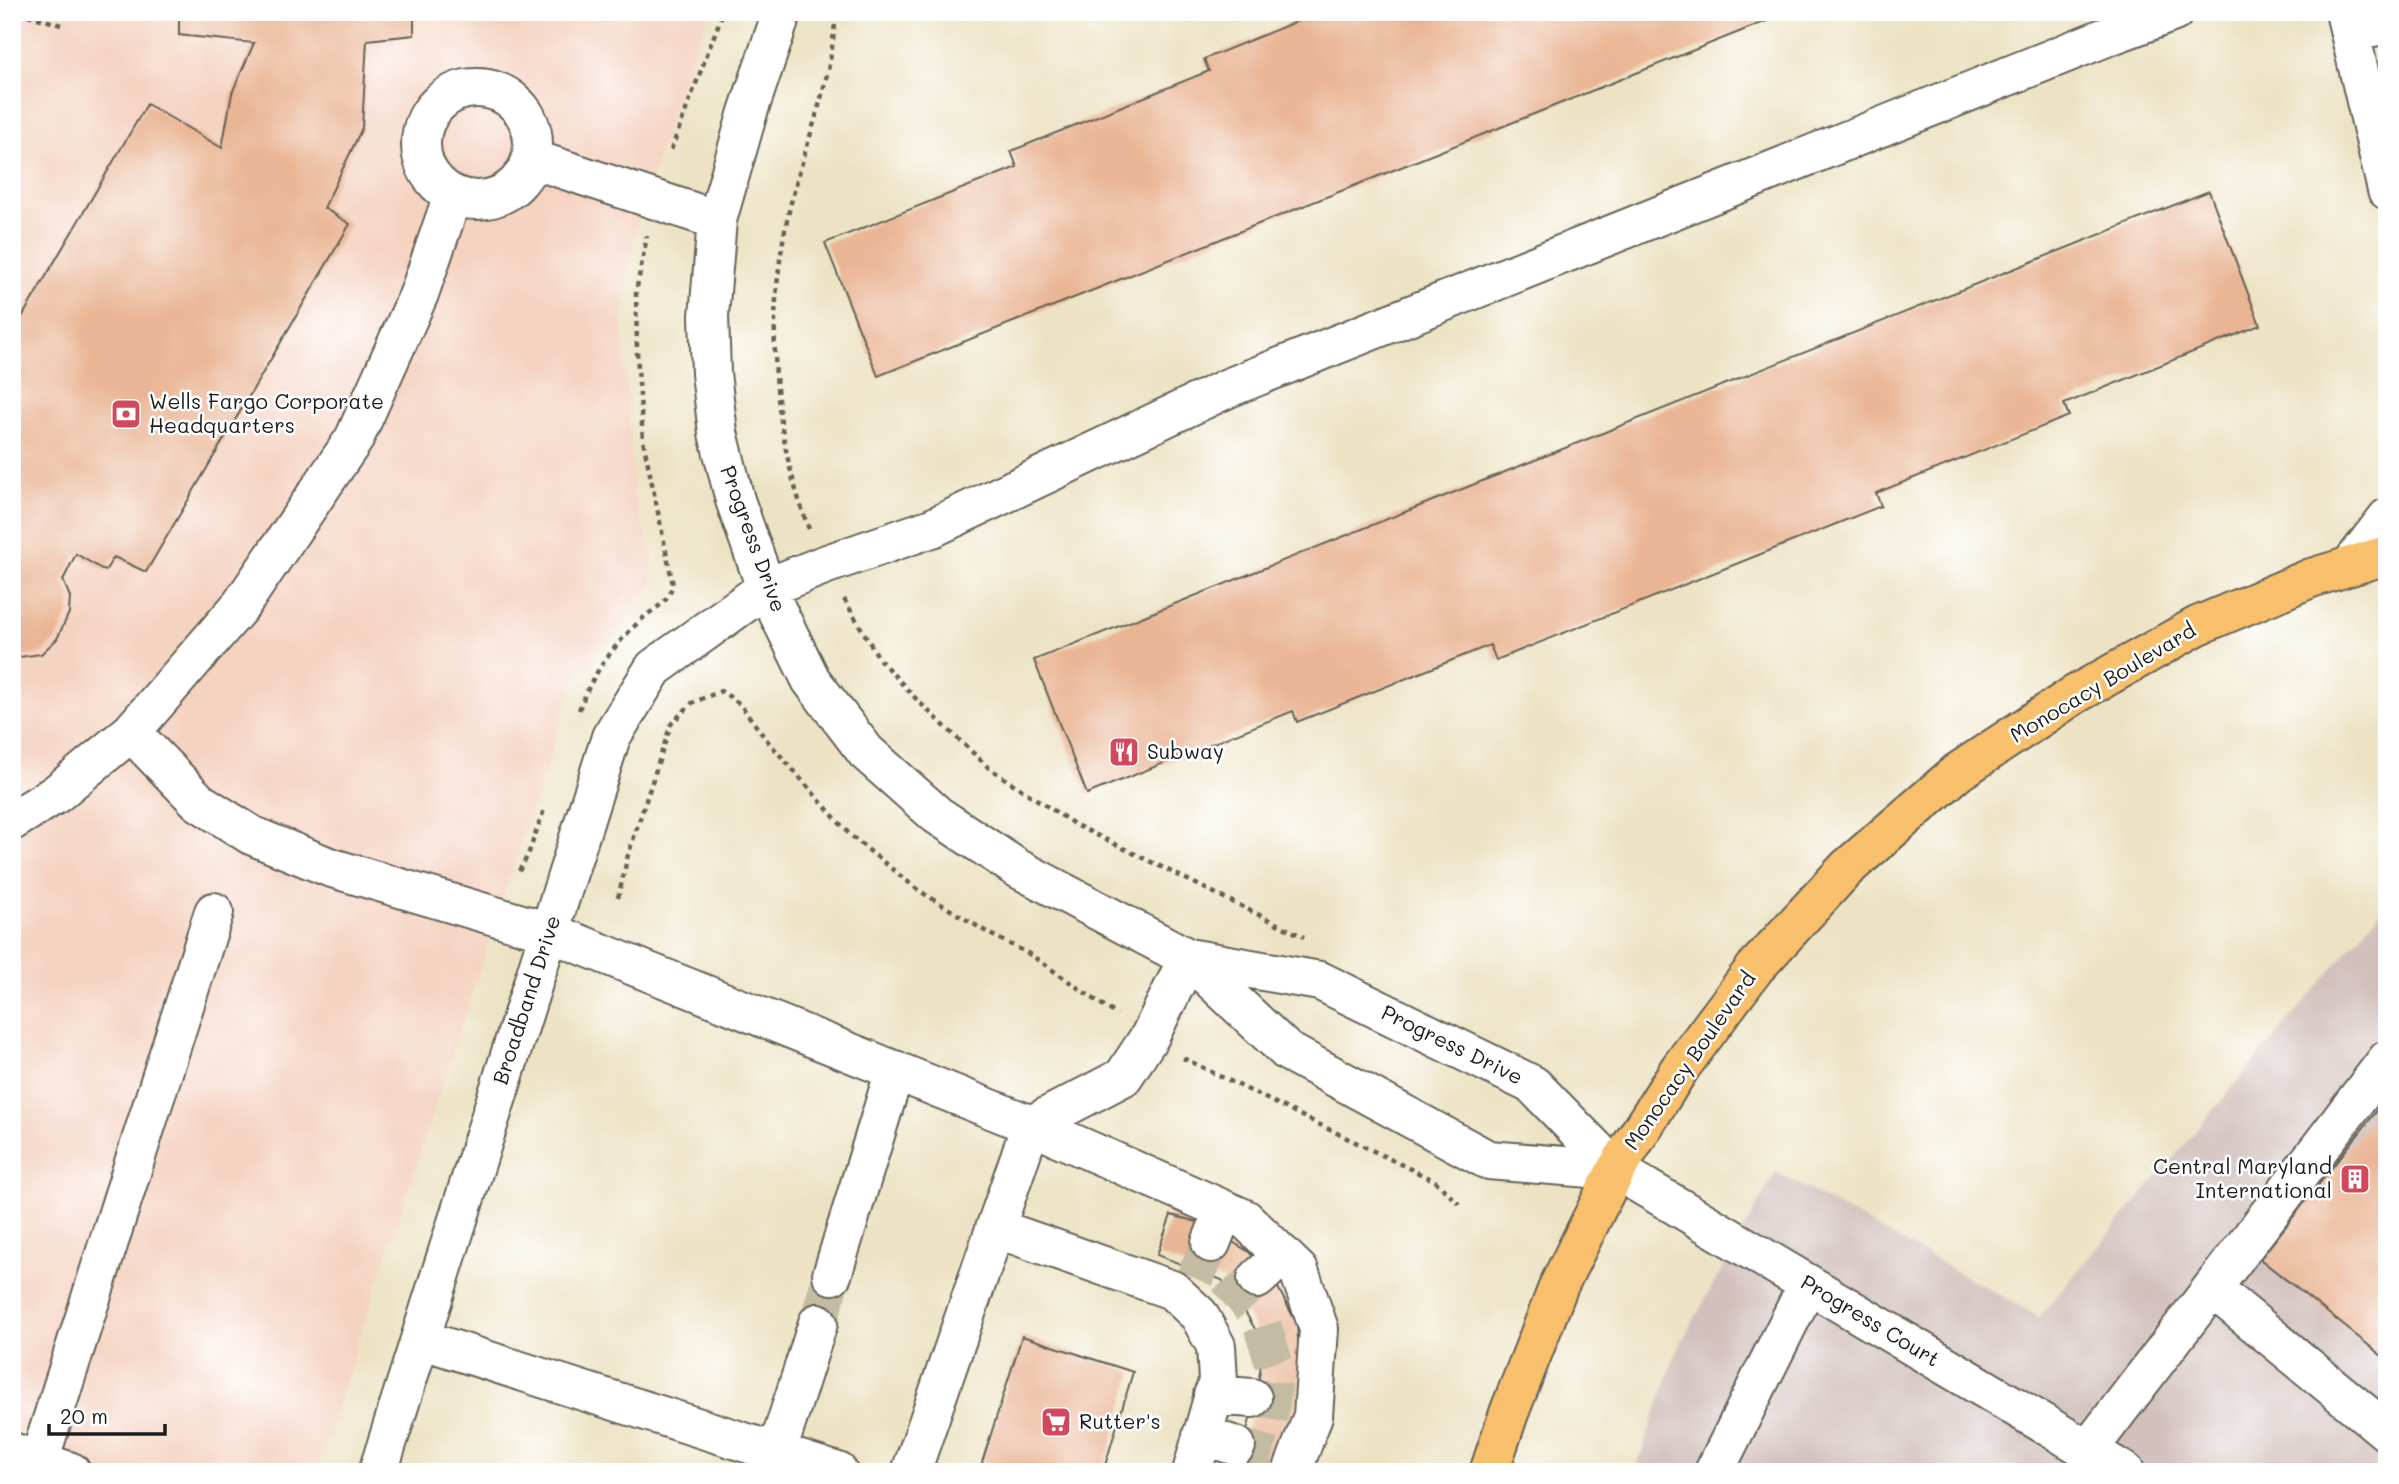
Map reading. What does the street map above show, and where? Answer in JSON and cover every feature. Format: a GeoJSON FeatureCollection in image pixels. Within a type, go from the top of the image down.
{"type":"FeatureCollection","features":[{"type":"Feature","properties":{"kind":"main road","name":"Monocacy Boulevard"},"geometry":{"type":"LineString","coordinates":[[1489,1472],[1559,1285],[1616,1170],[1680,1068],[1755,968],[1847,868],[1958,772],[2074,695],[2197,626],[2311,578],[2387,555]]}},
{"type":"Feature","properties":{"kind":"street","name":"Progress Drive"},"geometry":{"type":"LineString","coordinates":[[782,12],[748,112],[717,220],[709,316],[711,373],[718,433],[735,500],[766,588],[811,680],[866,752],[937,815],[1017,868],[1188,958],[1287,1051],[1488,1160],[1616,1170]]}},
{"type":"Feature","properties":{"kind":"street","name":"Broadband Drive"},"geometry":{"type":"LineString","coordinates":[[378,1472],[611,737],[654,668],[766,588],[932,528],[1228,388],[2174,12]]}},
{"type":"Feature","properties":{"kind":"street"},"geometry":{"type":"LineString","coordinates":[[2361,24],[2387,190]]}},
{"type":"Feature","properties":{"kind":"street"},"geometry":{"type":"LineString","coordinates":[[468,88],[488,88],[502,93],[518,104],[529,120],[534,139],[532,159],[523,177],[510,190],[492,199],[472,200],[453,195],[435,182],[425,165],[420,146],[423,126],[434,106],[449,94],[468,88]]}},
{"type":"Feature","properties":{"kind":"street"},"geometry":{"type":"LineString","coordinates":[[532,159],[717,220]]}},
{"type":"Feature","properties":{"kind":"street"},"geometry":{"type":"LineString","coordinates":[[12,821],[56,794],[131,732],[241,605],[354,439],[419,294],[453,195]]}},
{"type":"Feature","properties":{"kind":"street"},"geometry":{"type":"LineString","coordinates":[[2350,566],[2387,518]]}},
{"type":"Feature","properties":{"kind":"street"},"geometry":{"type":"LineString","coordinates":[[131,732],[200,802],[251,835],[329,867],[549,932],[1031,1125],[1218,1226],[1245,1219],[1270,1267],[1299,1271],[1304,1333],[1302,1404],[1312,1416],[1287,1464]]}},
{"type":"Feature","properties":{"kind":"street"},"geometry":{"type":"LineString","coordinates":[[41,1462],[215,912]]}},
{"type":"Feature","properties":{"kind":"street","name":"Progress Drive"},"geometry":{"type":"LineString","coordinates":[[1188,958],[1320,981],[1533,1085],[1616,1170]]}},
{"type":"Feature","properties":{"kind":"street"},"geometry":{"type":"LineString","coordinates":[[911,1472],[1031,1125],[1123,1077],[1150,1036],[1188,958]]}},
{"type":"Feature","properties":{"kind":"street"},"geometry":{"type":"LineString","coordinates":[[2088,1450],[2387,1060]]}},
{"type":"Feature","properties":{"kind":"street"},"geometry":{"type":"LineString","coordinates":[[832,1275],[895,1070]]}},
{"type":"Feature","properties":{"kind":"street","name":"Progress Court"},"geometry":{"type":"LineString","coordinates":[[1616,1170],[2125,1472]]}},
{"type":"Feature","properties":{"kind":"street"},"geometry":{"type":"LineString","coordinates":[[995,1228],[1201,1300],[1226,1368],[1252,1398]]}},
{"type":"Feature","properties":{"kind":"street"},"geometry":{"type":"LineString","coordinates":[[1714,1472],[1808,1284]]}},
{"type":"Feature","properties":{"kind":"street"},"geometry":{"type":"LineString","coordinates":[[2212,1289],[2387,1432]]}},
{"type":"Feature","properties":{"kind":"street"},"geometry":{"type":"LineString","coordinates":[[776,1452],[818,1323]]}},
{"type":"Feature","properties":{"kind":"street"},"geometry":{"type":"LineString","coordinates":[[421,1339],[838,1472]]}},
{"type":"Feature","properties":{"kind":"street"},"geometry":{"type":"LineString","coordinates":[[1192,1472],[1219,1441],[1226,1368]]}},
{"type":"Feature","properties":{"kind":"path"},"geometry":{"type":"LineString","coordinates":[[18,12],[61,25]]}},
{"type":"Feature","properties":{"kind":"path"},"geometry":{"type":"LineString","coordinates":[[671,150],[723,12]]}},
{"type":"Feature","properties":{"kind":"path"},"geometry":{"type":"LineString","coordinates":[[836,12],[830,60],[785,229],[774,315],[780,412],[797,498],[824,565],[880,660],[919,702],[989,768],[1074,824],[1314,941]]}},
{"type":"Feature","properties":{"kind":"path"},"geometry":{"type":"LineString","coordinates":[[578,714],[587,688],[609,652],[642,619],[667,600],[673,585],[643,440],[636,292],[647,236]]}},
{"type":"Feature","properties":{"kind":"path"},"geometry":{"type":"LineString","coordinates":[[618,898],[628,855],[671,724],[692,703],[721,691],[740,704],[765,738],[850,835],[918,890],[990,934],[1031,955],[1193,1064],[1435,1181],[1460,1204]]}},
{"type":"Feature","properties":{"kind":"path"},"geometry":{"type":"LineString","coordinates":[[519,871],[528,855],[546,804]]}},
{"type":"Feature","properties":{"kind":"shaded area"},"geometry":{"type":"Polygon","coordinates":[[[12,12],[710,12],[677,94],[637,224],[622,315],[634,497],[653,556],[651,587],[573,683],[316,1472],[12,1472],[12,12]]]}},
{"type":"Feature","properties":{"kind":"shaded area"},"geometry":{"type":"Polygon","coordinates":[[[2387,904],[2387,1472],[1635,1472],[1677,1350],[1776,1172],[2039,1317],[2387,904]]]}},
{"type":"Feature","properties":{"kind":"building","name":"Wells Fargo Corporate Headquarters"},"geometry":{"type":"Polygon","coordinates":[[[179,12],[414,12],[414,35],[367,40],[362,128],[324,208],[350,224],[146,572],[114,557],[105,571],[76,554],[63,580],[70,597],[69,613],[57,639],[41,654],[12,658],[12,334],[147,104],[222,148],[232,93],[254,43],[179,35],[179,12]]]}},
{"type":"Feature","properties":{"kind":"building"},"geometry":{"type":"Polygon","coordinates":[[[1320,12],[1789,12],[878,376],[825,243],[1017,167],[1011,151],[1209,71],[1204,59],[1320,12]]]}},
{"type":"Feature","properties":{"kind":"building"},"geometry":{"type":"Polygon","coordinates":[[[2209,191],[2260,325],[2064,404],[2069,416],[1876,493],[1881,506],[1496,660],[1490,645],[1297,722],[1293,711],[1087,794],[1034,660],[2209,191]]]}},
{"type":"Feature","properties":{"kind":"building","name":"Central Maryland International"},"geometry":{"type":"Polygon","coordinates":[[[2387,1098],[2387,1360],[2260,1259],[2387,1098]]]}},
{"type":"Feature","properties":{"kind":"building"},"geometry":{"type":"Polygon","coordinates":[[[1171,1215],[1201,1223],[1249,1252],[1274,1280],[1297,1324],[1301,1390],[1278,1472],[1235,1470],[1254,1406],[1261,1365],[1258,1334],[1222,1280],[1157,1255],[1171,1215]]]}},
{"type":"Feature","properties":{"kind":"building","name":"Rutter's"},"geometry":{"type":"Polygon","coordinates":[[[1022,1336],[1133,1372],[1103,1472],[979,1472],[1022,1336]]]}},
{"type":"Feature","properties":{"kind":"tunnel"},"geometry":{"type":"LineString","coordinates":[[1195,1278],[1211,1243]]}},
{"type":"Feature","properties":{"kind":"tunnel"},"geometry":{"type":"LineString","coordinates":[[818,1323],[832,1275]]}},
{"type":"Feature","properties":{"kind":"tunnel"},"geometry":{"type":"LineString","coordinates":[[1225,1305],[1257,1279]]}},
{"type":"Feature","properties":{"kind":"tunnel"},"geometry":{"type":"LineString","coordinates":[[1250,1350],[1289,1338]]}},
{"type":"Feature","properties":{"kind":"tunnel"},"geometry":{"type":"LineString","coordinates":[[1252,1398],[1291,1403]]}},
{"type":"Feature","properties":{"kind":"tunnel"},"geometry":{"type":"LineString","coordinates":[[1236,1446],[1274,1457]]}},
{"type":"Feature","properties":{"kind":"place","name":"Wells Fargo Corporate Headquarters"},"geometry":{"type":"Point","coordinates":[126,414]}},
{"type":"Feature","properties":{"kind":"place","name":"Subway"},"geometry":{"type":"Point","coordinates":[1124,752]}},
{"type":"Feature","properties":{"kind":"place","name":"Central Maryland International"},"geometry":{"type":"Point","coordinates":[2355,1179]}},
{"type":"Feature","properties":{"kind":"place","name":"Rutter's"},"geometry":{"type":"Point","coordinates":[1056,1422]}}]}
